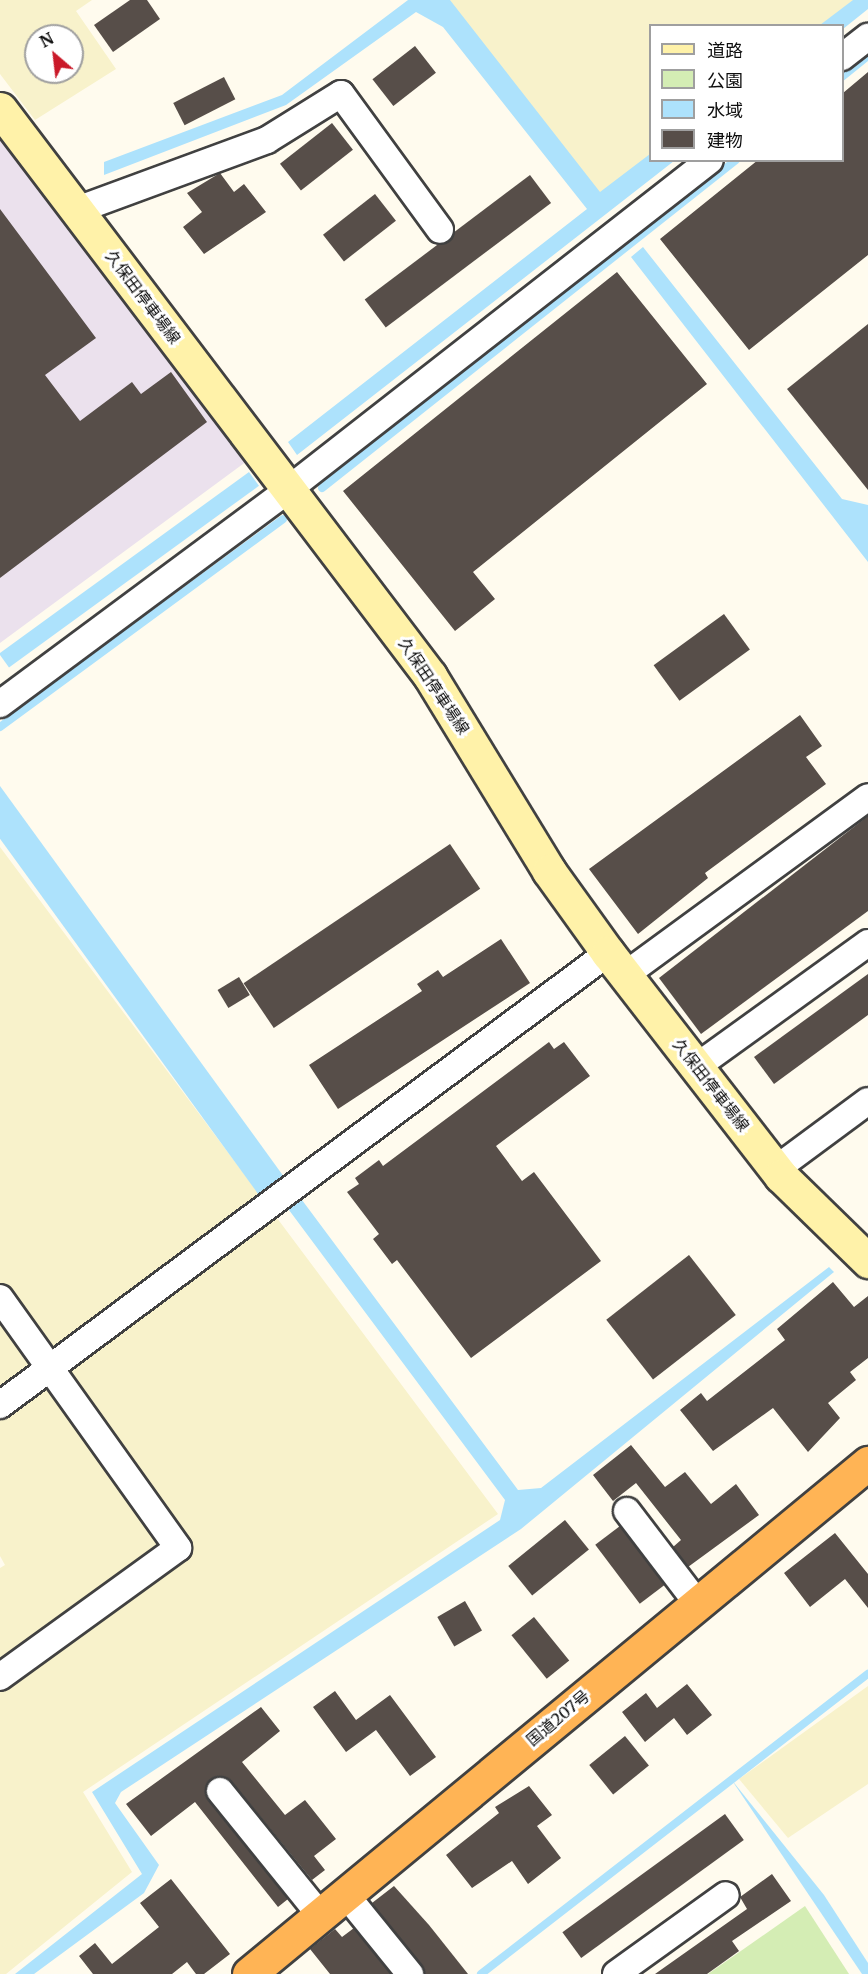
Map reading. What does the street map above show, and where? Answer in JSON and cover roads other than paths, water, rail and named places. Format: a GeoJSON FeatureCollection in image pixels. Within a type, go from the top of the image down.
{"type":"FeatureCollection","features":[{"type":"Feature","properties":{"kind":"highway","name":"国道207号"},"geometry":{"type":"LineString","coordinates":[[249,1974],[868,1463]]}},
{"type":"Feature","properties":{"kind":"main road","name":"久保田停車場線"},"geometry":{"type":"LineString","coordinates":[[0,109],[430,676],[549,871],[616,964],[776,1169],[868,1261]]}},
{"type":"Feature","properties":{"kind":"street"},"geometry":{"type":"LineString","coordinates":[[844,56],[868,37]]}},
{"type":"Feature","properties":{"kind":"street"},"geometry":{"type":"LineString","coordinates":[[77,210],[267,140],[341,94],[440,230]]}},
{"type":"Feature","properties":{"kind":"street"},"geometry":{"type":"LineString","coordinates":[[0,704],[289,489],[707,162]]}},
{"type":"Feature","properties":{"kind":"street"},"geometry":{"type":"LineString","coordinates":[[0,1405],[50,1364],[285,1190],[616,964],[868,797]]}},
{"type":"Feature","properties":{"kind":"street"},"geometry":{"type":"LineString","coordinates":[[696,1067],[868,943]]}},
{"type":"Feature","properties":{"kind":"street"},"geometry":{"type":"LineString","coordinates":[[776,1169],[868,1101]]}},
{"type":"Feature","properties":{"kind":"street"},"geometry":{"type":"LineString","coordinates":[[0,1298],[50,1364],[178,1548],[0,1677]]}},
{"type":"Feature","properties":{"kind":"street"},"geometry":{"type":"LineString","coordinates":[[627,1511],[697,1603]]}},
{"type":"Feature","properties":{"kind":"street"},"geometry":{"type":"LineString","coordinates":[[220,1791],[321,1916]]}},
{"type":"Feature","properties":{"kind":"street"},"geometry":{"type":"LineString","coordinates":[[346,1895],[410,1974]]}},
{"type":"Feature","properties":{"kind":"street"},"geometry":{"type":"LineString","coordinates":[[616,1974],[726,1895]]}},
{"type":"Feature","properties":{"kind":"water"},"geometry":{"type":"Polygon","coordinates":[[[408,0],[450,0],[600,192],[649,155],[649,162],[673,162],[297,455],[288,442],[587,209],[443,27],[416,12],[286,105],[104,175],[104,162],[282,95],[408,0]]]}},
{"type":"Feature","properties":{"kind":"water"},"geometry":{"type":"Polygon","coordinates":[[[853,0],[868,0],[868,9],[844,28],[844,24],[821,24],[853,0]]]}},
{"type":"Feature","properties":{"kind":"water"},"geometry":{"type":"Polygon","coordinates":[[[643,247],[842,499],[868,505],[868,562],[631,257],[643,247]]]}},
{"type":"Feature","properties":{"kind":"water"},"geometry":{"type":"Polygon","coordinates":[[[249,472],[259,486],[9,667],[0,653],[249,472]]]}},
{"type":"Feature","properties":{"kind":"water"},"geometry":{"type":"Polygon","coordinates":[[[0,786],[283,1176],[258,1194],[0,839],[0,786]]]}},
{"type":"Feature","properties":{"kind":"water"},"geometry":{"type":"Polygon","coordinates":[[[299,1196],[518,1490],[541,1488],[829,1267],[834,1272],[521,1529],[121,1792],[115,1803],[159,1865],[144,1893],[34,1974],[15,1974],[142,1874],[92,1792],[500,1520],[505,1500],[286,1206],[299,1196]]]}},
{"type":"Feature","properties":{"kind":"water"},"geometry":{"type":"Polygon","coordinates":[[[731,1779],[824,1895],[868,1963],[868,1974],[862,1974],[731,1779]]]}},
{"type":"Feature","properties":{"kind":"waterway"},"geometry":{"type":"LineString","coordinates":[[844,75],[868,56]]}},
{"type":"Feature","properties":{"kind":"waterway"},"geometry":{"type":"LineString","coordinates":[[322,488],[733,162]]}},
{"type":"Feature","properties":{"kind":"waterway"},"geometry":{"type":"LineString","coordinates":[[0,727],[283,519]]}},
{"type":"Feature","properties":{"kind":"waterway"},"geometry":{"type":"LineString","coordinates":[[481,1974],[868,1674]]}}]}
